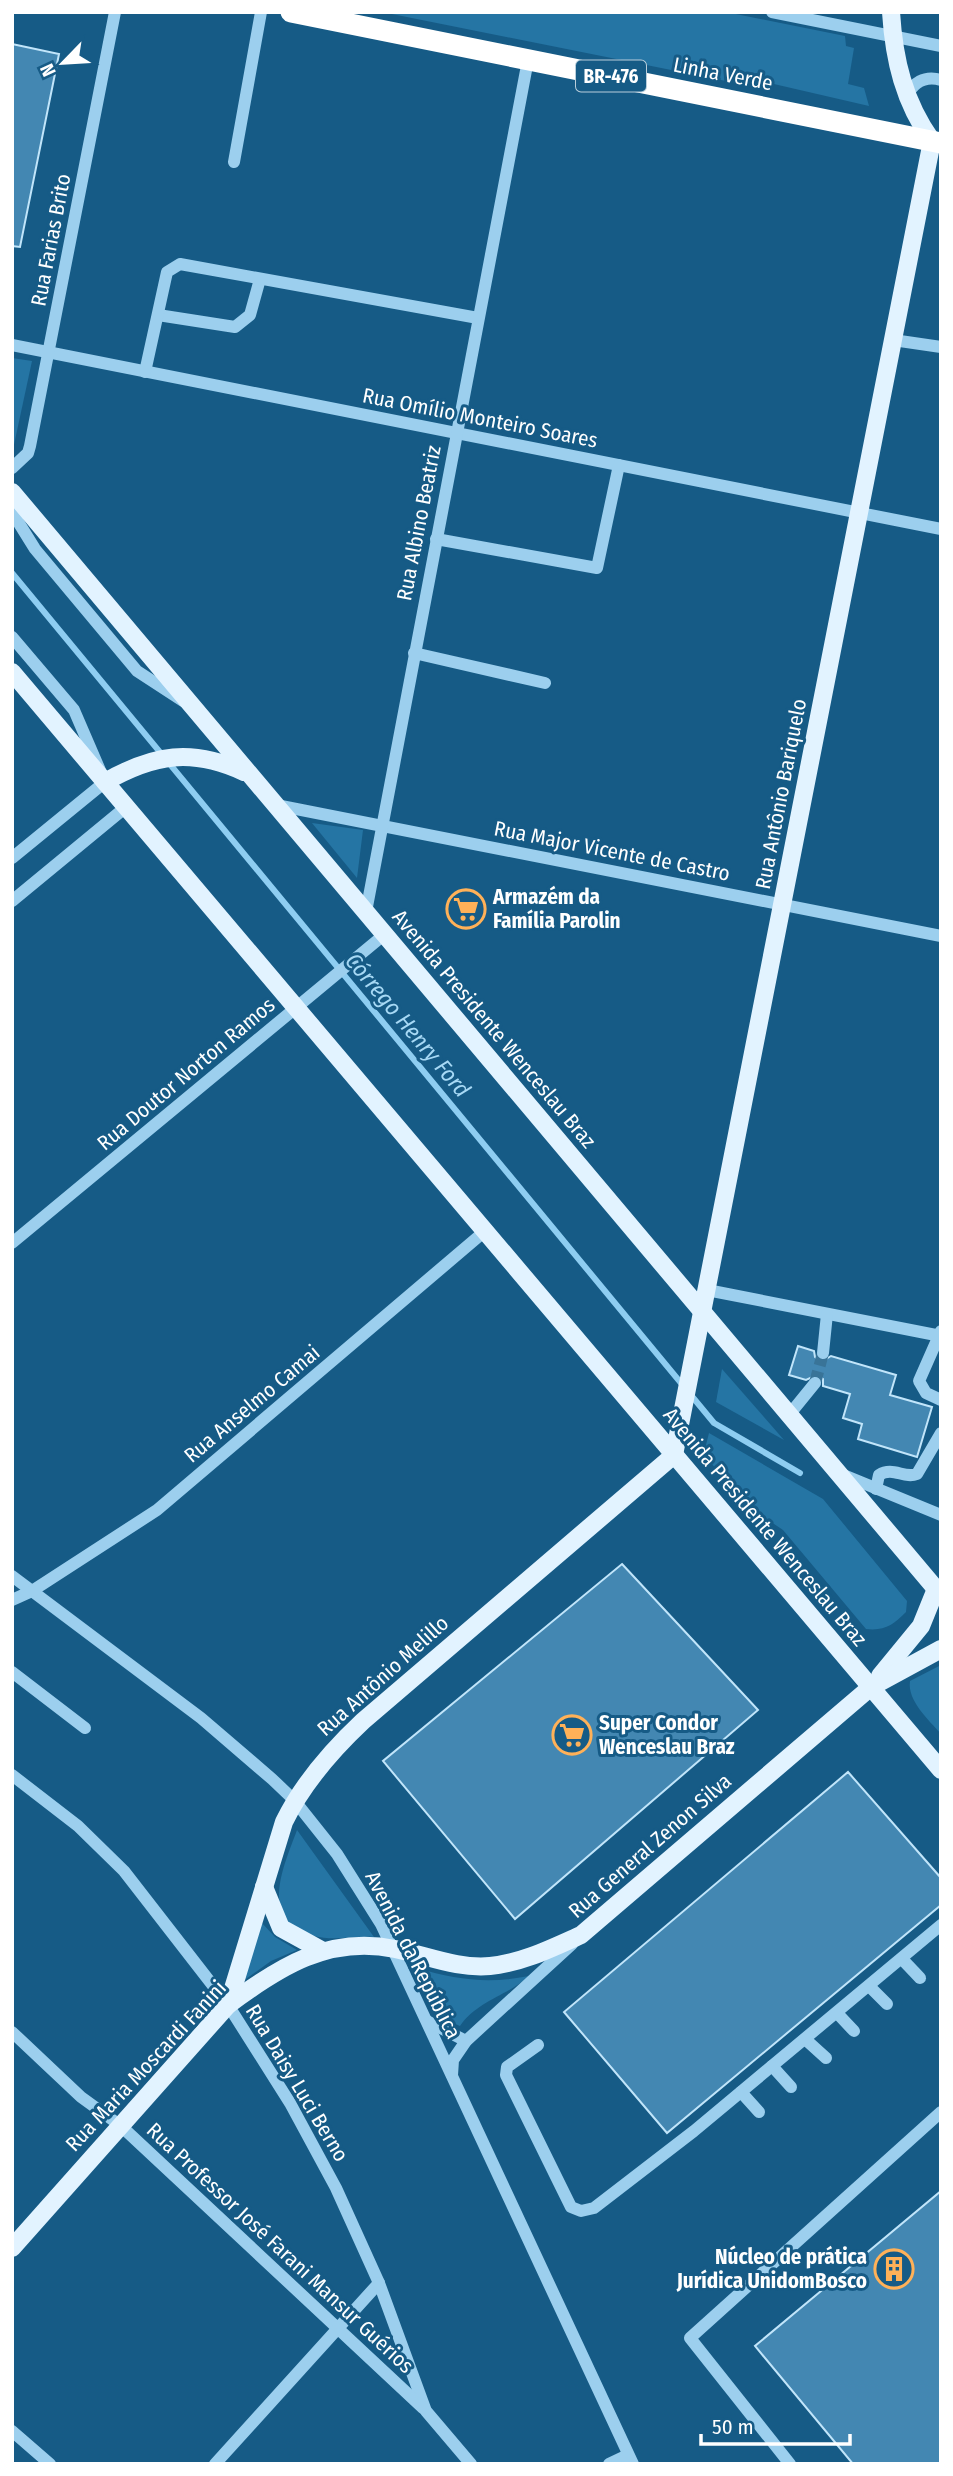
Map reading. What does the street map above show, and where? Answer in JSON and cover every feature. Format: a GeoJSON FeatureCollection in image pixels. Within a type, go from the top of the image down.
{"type":"FeatureCollection","features":[{"type":"Feature","properties":{"kind":"highway","name":"Linha Verde"},"geometry":{"type":"LineString","coordinates":[[291,12],[936,142]]}},
{"type":"Feature","properties":{"kind":"main road"},"geometry":{"type":"LineString","coordinates":[[891,12],[892,36],[906,97],[915,117],[936,142]]}},
{"type":"Feature","properties":{"kind":"main road","name":"Rua Antônio Bariquelo"},"geometry":{"type":"LineString","coordinates":[[674,1455],[893,340],[936,142]]}},
{"type":"Feature","properties":{"kind":"main road","name":"Avenida Presidente Wenceslau Braz"},"geometry":{"type":"LineString","coordinates":[[12,492],[938,1592]]}},
{"type":"Feature","properties":{"kind":"main road","name":"Avenida Presidente Wenceslau Braz"},"geometry":{"type":"LineString","coordinates":[[12,672],[111,779],[126,807],[941,1770]]}},
{"type":"Feature","properties":{"kind":"main road"},"geometry":{"type":"LineString","coordinates":[[111,779],[150,760],[187,755],[222,762],[250,774]]}},
{"type":"Feature","properties":{"kind":"main road","name":"Rua Antônio Melillo"},"geometry":{"type":"LineString","coordinates":[[228,2005],[276,1844],[295,1800],[337,1745],[674,1455]]}},
{"type":"Feature","properties":{"kind":"main road"},"geometry":{"type":"LineString","coordinates":[[871,1687],[921,1626],[938,1592]]}},
{"type":"Feature","properties":{"kind":"main road","name":"Rua General Zenon Silva"},"geometry":{"type":"LineString","coordinates":[[581,1936],[871,1687],[941,1649]]}},
{"type":"Feature","properties":{"kind":"main road"},"geometry":{"type":"LineString","coordinates":[[264,1886],[281,1928],[321,1950]]}},
{"type":"Feature","properties":{"kind":"main road","name":"Rua Maria Moscardi Fanini"},"geometry":{"type":"LineString","coordinates":[[12,2248],[228,2005],[281,1967],[321,1950],[346,1946],[393,1948],[450,1963],[489,1966],[542,1952],[581,1936]]}},
{"type":"Feature","properties":{"kind":"street","name":"Rua Farias Brito"},"geometry":{"type":"LineString","coordinates":[[12,468],[27,453],[30,446],[115,12]]}},
{"type":"Feature","properties":{"kind":"street"},"geometry":{"type":"LineString","coordinates":[[234,162],[261,12]]}},
{"type":"Feature","properties":{"kind":"street"},"geometry":{"type":"LineString","coordinates":[[772,12],[941,46]]}},
{"type":"Feature","properties":{"kind":"street","name":"Rua Albino Beatriz"},"geometry":{"type":"LineString","coordinates":[[366,912],[380,825],[528,60]]}},
{"type":"Feature","properties":{"kind":"street"},"geometry":{"type":"LineString","coordinates":[[906,97],[912,85],[923,80],[941,80]]}},
{"type":"Feature","properties":{"kind":"street"},"geometry":{"type":"LineString","coordinates":[[145,372],[167,272],[172,266],[180,264],[478,318]]}},
{"type":"Feature","properties":{"kind":"street"},"geometry":{"type":"LineString","coordinates":[[158,316],[235,327],[250,315],[260,278]]}},
{"type":"Feature","properties":{"kind":"street"},"geometry":{"type":"LineString","coordinates":[[893,340],[941,346]]}},
{"type":"Feature","properties":{"kind":"street","name":"Rua Omílio Monteiro Soares"},"geometry":{"type":"LineString","coordinates":[[12,345],[941,529]]}},
{"type":"Feature","properties":{"kind":"street"},"geometry":{"type":"LineString","coordinates":[[436,539],[597,568],[620,466]]}},
{"type":"Feature","properties":{"kind":"street"},"geometry":{"type":"LineString","coordinates":[[12,512],[35,549],[137,671],[195,709]]}},
{"type":"Feature","properties":{"kind":"street"},"geometry":{"type":"LineString","coordinates":[[12,638],[74,710],[111,779],[12,858]]}},
{"type":"Feature","properties":{"kind":"street"},"geometry":{"type":"LineString","coordinates":[[414,653],[545,684]]}},
{"type":"Feature","properties":{"kind":"street","name":"Rua Major Vicente de Castro"},"geometry":{"type":"LineString","coordinates":[[276,805],[941,936]]}},
{"type":"Feature","properties":{"kind":"street"},"geometry":{"type":"LineString","coordinates":[[12,901],[126,807]]}},
{"type":"Feature","properties":{"kind":"street","name":"Rua Doutor Norton Ramos"},"geometry":{"type":"LineString","coordinates":[[12,1243],[384,934]]}},
{"type":"Feature","properties":{"kind":"street","name":"Rua Anselmo Camai"},"geometry":{"type":"LineString","coordinates":[[12,1600],[32,1591],[157,1510],[485,1231]]}},
{"type":"Feature","properties":{"kind":"street"},"geometry":{"type":"LineString","coordinates":[[708,1290],[940,1334],[919,1381],[926,1393],[941,1400]]}},
{"type":"Feature","properties":{"kind":"street"},"geometry":{"type":"LineString","coordinates":[[823,1353],[827,1314]]}},
{"type":"Feature","properties":{"kind":"street"},"geometry":{"type":"LineString","coordinates":[[789,1415],[815,1383]]}},
{"type":"Feature","properties":{"kind":"street"},"geometry":{"type":"LineString","coordinates":[[876,1489],[879,1475],[884,1472],[892,1470],[911,1476],[917,1474],[941,1433]]}},
{"type":"Feature","properties":{"kind":"street"},"geometry":{"type":"LineString","coordinates":[[838,1473],[941,1515]]}},
{"type":"Feature","properties":{"kind":"street","name":"Avenida da República"},"geometry":{"type":"LineString","coordinates":[[12,1576],[201,1718],[295,1800],[354,1878],[393,1948],[631,2459]]}},
{"type":"Feature","properties":{"kind":"street"},"geometry":{"type":"LineString","coordinates":[[12,1672],[85,1728]]}},
{"type":"Feature","properties":{"kind":"street","name":"Rua Daisy Luci Berno"},"geometry":{"type":"LineString","coordinates":[[12,1775],[109,1854],[228,2005],[316,2148],[379,2283],[426,2411],[471,2464]]}},
{"type":"Feature","properties":{"kind":"street"},"geometry":{"type":"LineString","coordinates":[[538,2045],[508,2067],[506,2075],[571,2207],[581,2211],[594,2208],[938,1931]]}},
{"type":"Feature","properties":{"kind":"street","name":"Rua General Zenon Silva"},"geometry":{"type":"LineString","coordinates":[[452,2075],[453,2060],[466,2041],[581,1936]]}},
{"type":"Feature","properties":{"kind":"street"},"geometry":{"type":"LineString","coordinates":[[902,1959],[920,1978]]}},
{"type":"Feature","properties":{"kind":"street"},"geometry":{"type":"LineString","coordinates":[[869,1986],[887,2004]]}},
{"type":"Feature","properties":{"kind":"street"},"geometry":{"type":"LineString","coordinates":[[837,2013],[854,2031]]}},
{"type":"Feature","properties":{"kind":"street"},"geometry":{"type":"LineString","coordinates":[[426,2021],[466,2041]]}},
{"type":"Feature","properties":{"kind":"street","name":"Rua Professor José Farani Mansur Guérios"},"geometry":{"type":"LineString","coordinates":[[12,2032],[81,2096],[121,2126],[426,2411]]}},
{"type":"Feature","properties":{"kind":"street"},"geometry":{"type":"LineString","coordinates":[[805,2039],[826,2058]]}},
{"type":"Feature","properties":{"kind":"street"},"geometry":{"type":"LineString","coordinates":[[772,2066],[791,2087]]}},
{"type":"Feature","properties":{"kind":"street"},"geometry":{"type":"LineString","coordinates":[[741,2092],[759,2112]]}},
{"type":"Feature","properties":{"kind":"street"},"geometry":{"type":"LineString","coordinates":[[790,2464],[690,2338],[941,2112]]}},
{"type":"Feature","properties":{"kind":"street"},"geometry":{"type":"LineString","coordinates":[[215,2464],[379,2283]]}},
{"type":"Feature","properties":{"kind":"street"},"geometry":{"type":"LineString","coordinates":[[12,2431],[50,2464]]}},
{"type":"Feature","properties":{"kind":"street"},"geometry":{"type":"LineString","coordinates":[[609,2464],[631,2459]]}},
{"type":"Feature","properties":{"kind":"shaded area"},"geometry":{"type":"Polygon","coordinates":[[[382,12],[726,12],[845,36],[846,46],[854,48],[848,84],[864,88],[869,106],[748,78],[726,81],[382,12]]]}},
{"type":"Feature","properties":{"kind":"shaded area"},"geometry":{"type":"Polygon","coordinates":[[[12,358],[32,361],[12,454],[12,358]]]}},
{"type":"Feature","properties":{"kind":"shaded area"},"geometry":{"type":"Polygon","coordinates":[[[312,823],[363,830],[357,878],[312,823]]]}},
{"type":"Feature","properties":{"kind":"shaded area"},"geometry":{"type":"Polygon","coordinates":[[[722,1369],[784,1440],[716,1402],[722,1369]]]}},
{"type":"Feature","properties":{"kind":"shaded area"},"geometry":{"type":"Polygon","coordinates":[[[709,1433],[823,1499],[907,1601],[906,1612],[888,1626],[866,1629],[783,1530],[743,1503],[708,1459],[705,1449],[709,1433]]]}},
{"type":"Feature","properties":{"kind":"shaded area"},"geometry":{"type":"Polygon","coordinates":[[[941,1665],[941,1734],[915,1703],[910,1681],[941,1665]]]}},
{"type":"Feature","properties":{"kind":"shaded area"},"geometry":{"type":"Polygon","coordinates":[[[297,1830],[374,1937],[314,1936],[296,1929],[285,1918],[279,1891],[297,1830]]]}},
{"type":"Feature","properties":{"kind":"shaded area"},"geometry":{"type":"Polygon","coordinates":[[[261,1922],[275,1937],[297,1950],[271,1961],[243,1981],[261,1922]]]}},
{"type":"Feature","properties":{"kind":"shaded area"},"geometry":{"type":"Polygon","coordinates":[[[417,1968],[473,1980],[529,1976],[475,2010],[460,2026],[438,2010],[417,1968]]]}},
{"type":"Feature","properties":{"kind":"building"},"geometry":{"type":"Polygon","coordinates":[[[12,44],[59,54],[20,247],[12,246],[12,44]]]}},
{"type":"Feature","properties":{"kind":"building"},"geometry":{"type":"Polygon","coordinates":[[[798,1346],[814,1351],[815,1357],[821,1362],[831,1356],[896,1375],[890,1395],[932,1407],[917,1457],[858,1439],[862,1424],[843,1418],[850,1394],[823,1386],[823,1379],[817,1375],[806,1380],[789,1375],[798,1346]]]}},
{"type":"Feature","properties":{"kind":"building","name":"Super Condor Wenceslau Braz"},"geometry":{"type":"Polygon","coordinates":[[[622,1564],[758,1710],[515,1919],[383,1761],[622,1564]]]}},
{"type":"Feature","properties":{"kind":"building"},"geometry":{"type":"Polygon","coordinates":[[[848,1772],[941,1878],[941,1905],[667,2133],[564,2012],[848,1772]]]}},
{"type":"Feature","properties":{"kind":"building","name":"Núcleo de prática Jurídica UnidomBosco"},"geometry":{"type":"Polygon","coordinates":[[[941,2191],[941,2464],[853,2464],[755,2346],[941,2191]]]}},
{"type":"Feature","properties":{"kind":"waterway","name":"Córrego Henry Ford"},"geometry":{"type":"LineString","coordinates":[[12,573],[714,1423],[800,1473]]}},
{"type":"Feature","properties":{"kind":"tunnel"},"geometry":{"type":"LineString","coordinates":[[815,1383],[823,1353]]}},
{"type":"Feature","properties":{"kind":"place","name":"Armazém da Família Parolin"},"geometry":{"type":"Point","coordinates":[466,909]}},
{"type":"Feature","properties":{"kind":"place","name":"Super Condor Wenceslau Braz"},"geometry":{"type":"Point","coordinates":[572,1735]}},
{"type":"Feature","properties":{"kind":"place","name":"Núcleo de prática Jurídica UnidomBosco"},"geometry":{"type":"Point","coordinates":[894,2269]}}]}
